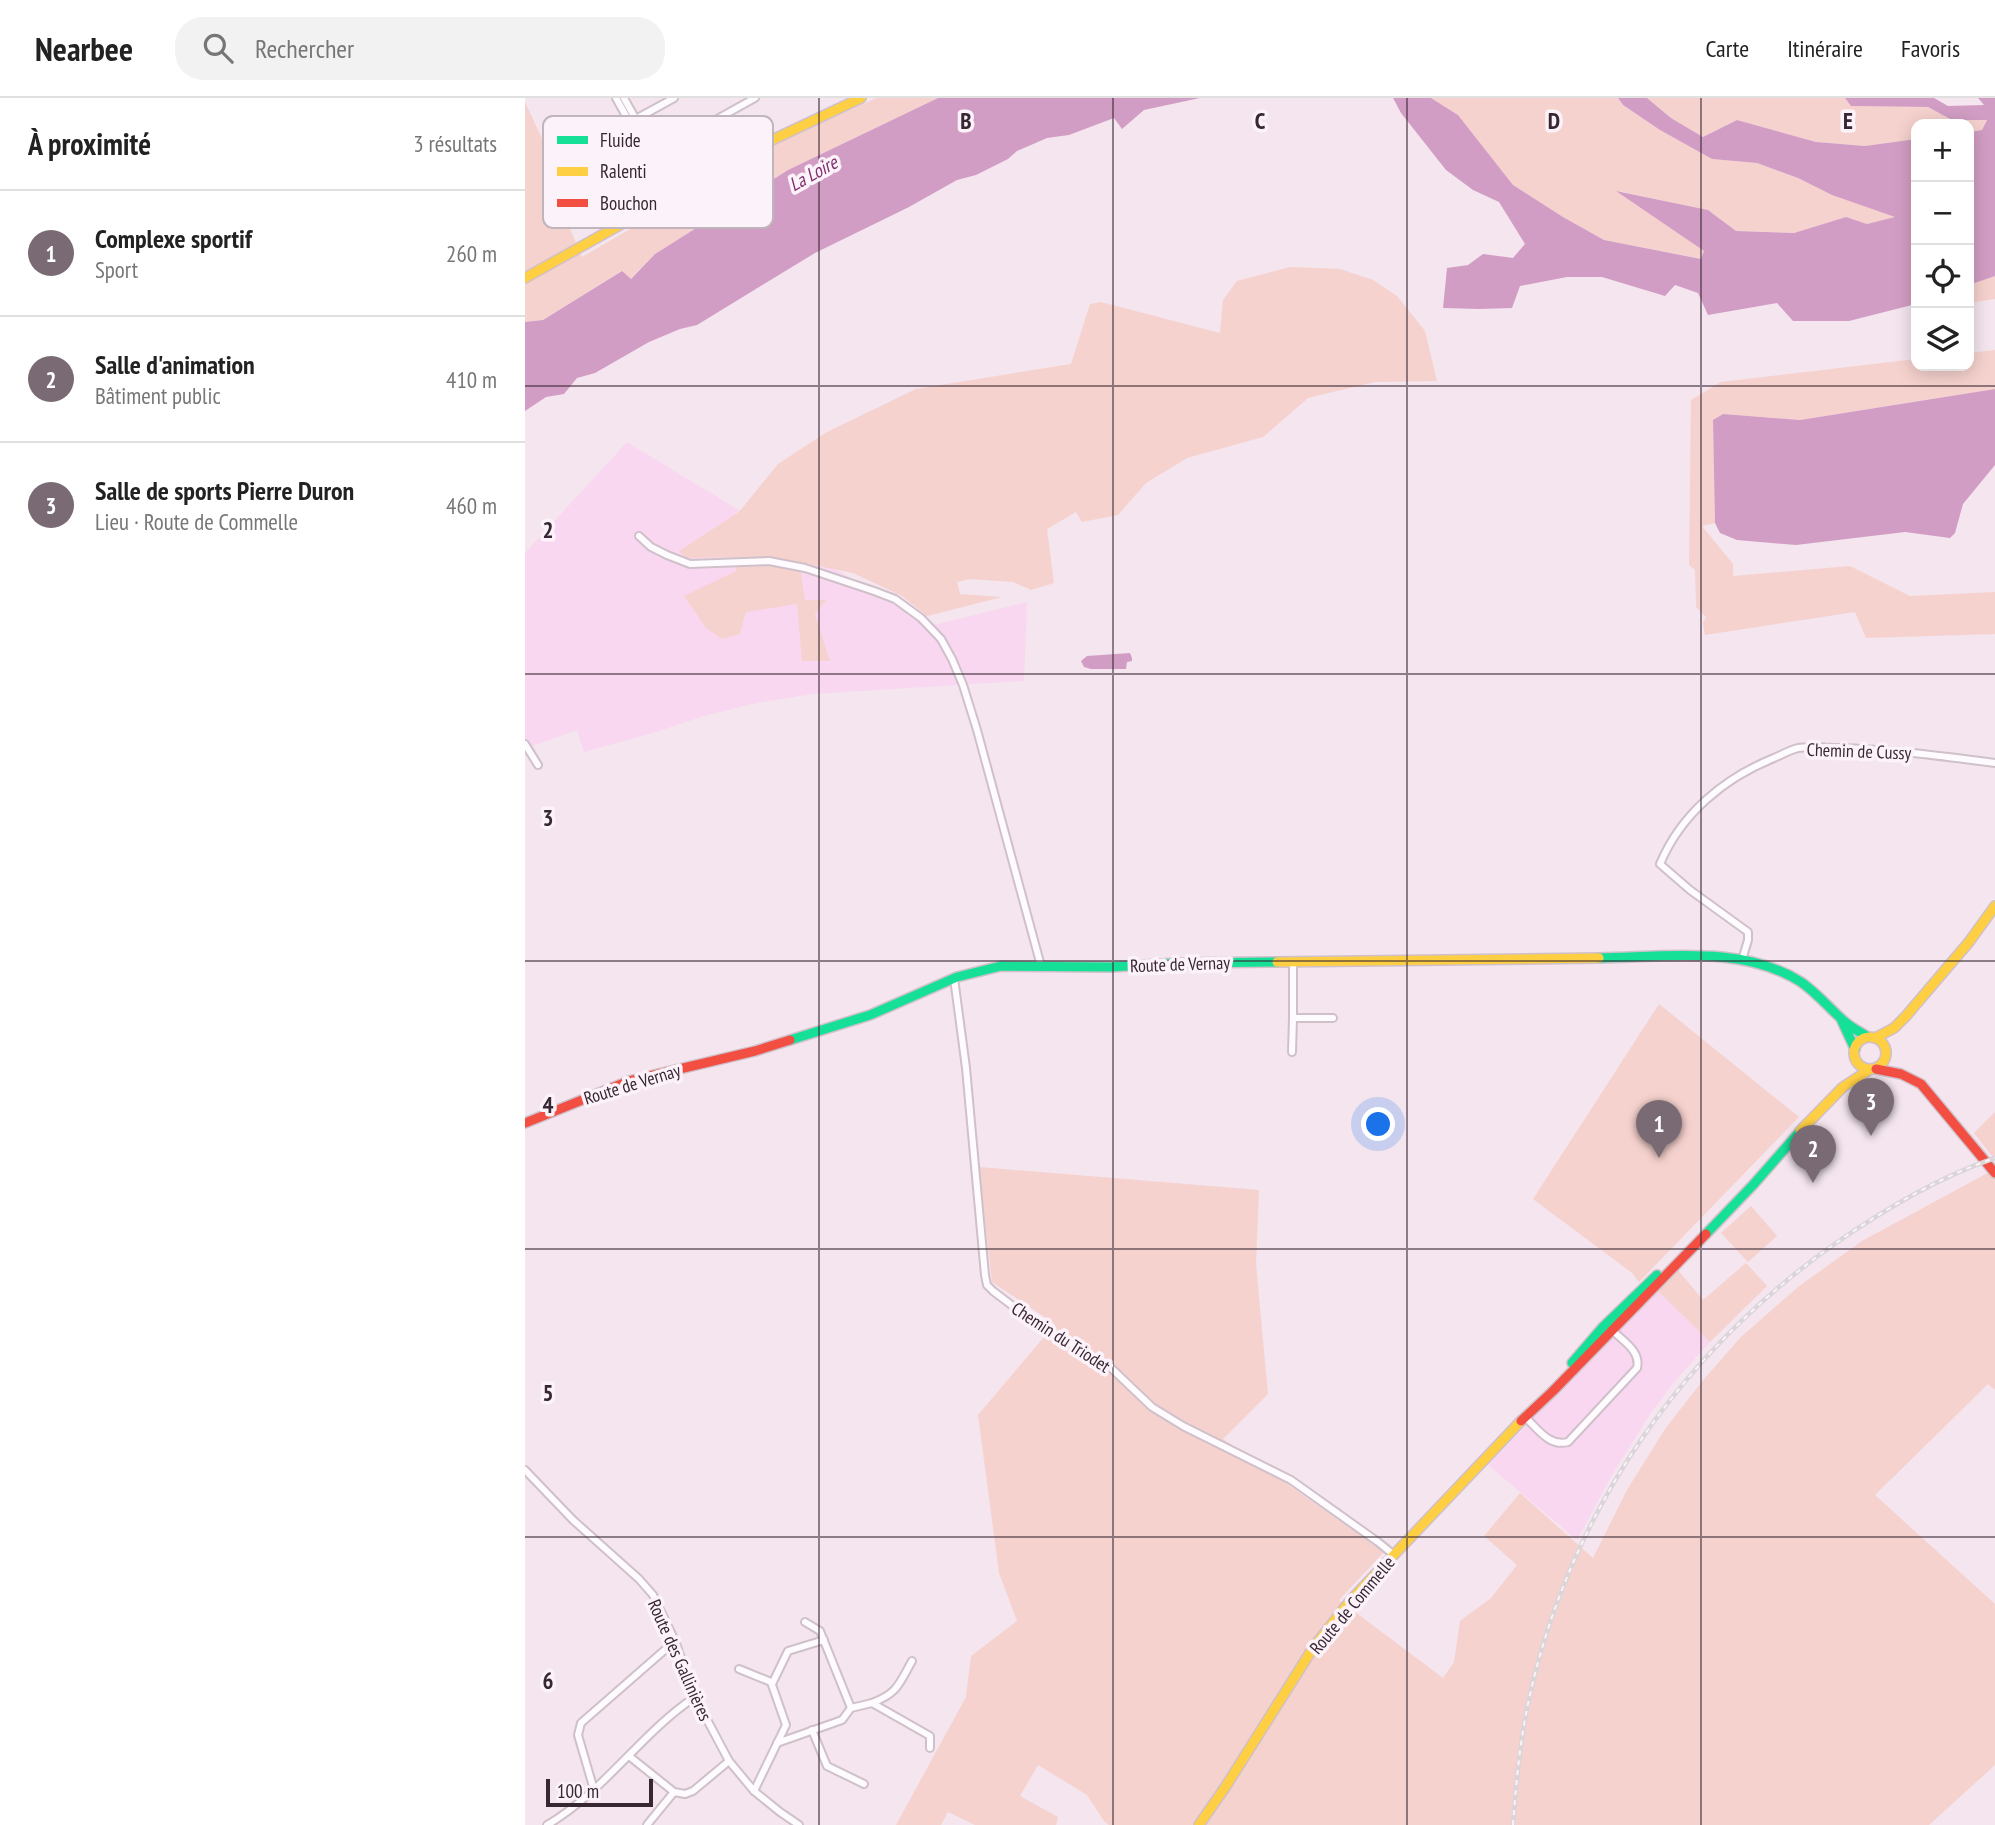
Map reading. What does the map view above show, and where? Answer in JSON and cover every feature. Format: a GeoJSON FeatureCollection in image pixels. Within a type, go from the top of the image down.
{"type":"FeatureCollection","features":[{"type":"Feature","properties":{"kind":"street"},"geometry":{"type":"LineString","coordinates":[[617,98],[630,116]]}},
{"type":"Feature","properties":{"kind":"street"},"geometry":{"type":"LineString","coordinates":[[624,98],[631,116]]}},
{"type":"Feature","properties":{"kind":"street"},"geometry":{"type":"LineString","coordinates":[[642,116],[674,98]]}},
{"type":"Feature","properties":{"kind":"street"},"geometry":{"type":"LineString","coordinates":[[733,110],[736,98]]}},
{"type":"Feature","properties":{"kind":"street"},"geometry":{"type":"LineString","coordinates":[[722,116],[755,98]]}},
{"type":"Feature","properties":{"kind":"street"},"geometry":{"type":"LineString","coordinates":[[773,140],[861,98]]}},
{"type":"Feature","properties":{"kind":"street"},"geometry":{"type":"LineString","coordinates":[[525,278],[616,228]]}},
{"type":"Feature","properties":{"kind":"street"},"geometry":{"type":"LineString","coordinates":[[639,536],[659,551],[689,564],[769,561],[805,568],[874,590],[895,599],[921,618],[941,639],[963,685],[977,730],[1041,967]]}},
{"type":"Feature","properties":{"kind":"street"},"geometry":{"type":"LineString","coordinates":[[525,744],[538,765]]}},
{"type":"Feature","properties":{"kind":"street","name":"Chemin de Cussy"},"geometry":{"type":"LineString","coordinates":[[1742,960],[1748,932],[1660,864],[1666,849],[1691,812],[1730,781],[1763,762],[1799,748],[1931,754],[1995,763]]}},
{"type":"Feature","properties":{"kind":"street"},"geometry":{"type":"LineString","coordinates":[[1873,1069],[1884,1063],[1894,1028],[1969,942],[1995,905]]}},
{"type":"Feature","properties":{"kind":"street","name":"Route de Vernay"},"geometry":{"type":"LineString","coordinates":[[525,1123],[629,1080],[755,1051],[870,1015],[954,978],[1002,967],[1721,956],[1780,971],[1799,981],[1842,1020],[1871,1038]]}},
{"type":"Feature","properties":{"kind":"street"},"geometry":{"type":"LineString","coordinates":[[1292,1052],[1293,961]]}},
{"type":"Feature","properties":{"kind":"street","name":"Chemin du Triodet"},"geometry":{"type":"LineString","coordinates":[[954,978],[966,1068],[987,1285],[1035,1323],[1109,1366],[1152,1407],[1182,1426],[1291,1480],[1394,1555]]}},
{"type":"Feature","properties":{"kind":"street"},"geometry":{"type":"LineString","coordinates":[[1293,1018],[1333,1018]]}},
{"type":"Feature","properties":{"kind":"street","name":"Route de Vernay"},"geometry":{"type":"LineString","coordinates":[[1842,1020],[1854,1049]]}},
{"type":"Feature","properties":{"kind":"street"},"geometry":{"type":"LineString","coordinates":[[1894,1028],[1860,1041],[1854,1049],[1855,1061],[1859,1066],[1901,1074],[1921,1084],[1995,1173]]}},
{"type":"Feature","properties":{"kind":"street"},"geometry":{"type":"LineString","coordinates":[[1871,1038],[1882,1042],[1886,1054],[1901,1074]]}},
{"type":"Feature","properties":{"kind":"street","name":"Route de Commelle"},"geometry":{"type":"LineString","coordinates":[[1534,1409],[1603,1327],[1843,1087],[1855,1061]]}},
{"type":"Feature","properties":{"kind":"street","name":"Route de Commelle"},"geometry":{"type":"LineString","coordinates":[[1843,1087],[1873,1069]]}},
{"type":"Feature","properties":{"kind":"street","name":"Route de Commelle"},"geometry":{"type":"LineString","coordinates":[[1199,1825],[1313,1648],[1350,1601],[1525,1417],[1753,1185],[1803,1128]]}},
{"type":"Feature","properties":{"kind":"street"},"geometry":{"type":"LineString","coordinates":[[1525,1417],[1548,1439],[1555,1443],[1567,1442],[1637,1368],[1637,1354],[1612,1330]]}},
{"type":"Feature","properties":{"kind":"street","name":"Route des Gallinières"},"geometry":{"type":"LineString","coordinates":[[525,1470],[573,1520],[653,1595],[675,1641],[695,1697],[729,1761],[754,1791],[799,1825]]}},
{"type":"Feature","properties":{"kind":"street"},"geometry":{"type":"LineString","coordinates":[[804,1622],[820,1631],[851,1708]]}},
{"type":"Feature","properties":{"kind":"street"},"geometry":{"type":"LineString","coordinates":[[772,1684],[788,1651],[824,1640]]}},
{"type":"Feature","properties":{"kind":"street"},"geometry":{"type":"LineString","coordinates":[[594,1790],[578,1735],[582,1723],[675,1641]]}},
{"type":"Feature","properties":{"kind":"street"},"geometry":{"type":"LineString","coordinates":[[777,1743],[842,1720],[851,1708],[887,1697],[897,1689],[912,1661]]}},
{"type":"Feature","properties":{"kind":"street"},"geometry":{"type":"LineString","coordinates":[[739,1669],[771,1682],[786,1725],[754,1791]]}},
{"type":"Feature","properties":{"kind":"street"},"geometry":{"type":"LineString","coordinates":[[547,1825],[569,1812],[660,1726],[695,1697]]}},
{"type":"Feature","properties":{"kind":"street"},"geometry":{"type":"LineString","coordinates":[[872,1703],[930,1736],[930,1748]]}},
{"type":"Feature","properties":{"kind":"street"},"geometry":{"type":"LineString","coordinates":[[812,1730],[827,1766],[864,1784]]}},
{"type":"Feature","properties":{"kind":"street"},"geometry":{"type":"LineString","coordinates":[[629,1756],[674,1792],[685,1794],[693,1791],[729,1761]]}},
{"type":"Feature","properties":{"kind":"street"},"geometry":{"type":"LineString","coordinates":[[646,1825],[674,1792]]}},
{"type":"Feature","properties":{"kind":"shaded area"},"geometry":{"type":"Polygon","coordinates":[[[876,98],[938,98],[773,179],[773,146],[876,98]]]}},
{"type":"Feature","properties":{"kind":"shaded area"},"geometry":{"type":"Polygon","coordinates":[[[1431,98],[1618,98],[1623,105],[1660,130],[1712,159],[1757,163],[1798,178],[1832,195],[1897,217],[1867,224],[1846,217],[1794,233],[1736,231],[1708,210],[1618,191],[1705,252],[1702,259],[1604,240],[1513,185],[1458,115],[1431,98]]]}},
{"type":"Feature","properties":{"kind":"shaded area"},"geometry":{"type":"Polygon","coordinates":[[[1647,98],[1845,98],[1852,106],[1928,107],[1950,119],[1911,119],[1911,140],[1865,146],[1816,142],[1737,120],[1703,137],[1671,118],[1647,98]]]}},
{"type":"Feature","properties":{"kind":"shaded area"},"geometry":{"type":"Polygon","coordinates":[[[525,102],[543,141],[543,228],[570,228],[582,257],[632,228],[696,228],[655,254],[630,279],[621,271],[543,320],[525,322],[525,102]]]}},
{"type":"Feature","properties":{"kind":"shaded area"},"geometry":{"type":"Polygon","coordinates":[[[1974,120],[1987,120],[1982,130],[1974,131],[1974,120]]]}},
{"type":"Feature","properties":{"kind":"shaded area"},"geometry":{"type":"Polygon","coordinates":[[[1290,267],[1340,269],[1373,280],[1397,296],[1425,331],[1437,381],[1375,382],[1308,398],[1263,437],[1187,458],[1146,483],[1118,515],[1082,522],[1076,512],[1047,529],[1054,583],[1031,590],[1013,582],[970,579],[957,582],[960,594],[1002,597],[927,616],[902,596],[853,573],[799,562],[805,600],[826,600],[815,614],[830,661],[802,661],[797,604],[746,612],[740,634],[722,639],[706,628],[684,596],[736,571],[737,557],[687,558],[679,551],[739,512],[778,464],[827,432],[916,389],[1071,364],[1090,304],[1101,302],[1220,333],[1223,300],[1237,281],[1290,267]]]}},
{"type":"Feature","properties":{"kind":"shaded area"},"geometry":{"type":"Polygon","coordinates":[[[1995,276],[1995,299],[1974,302],[1974,283],[1995,276]]]}},
{"type":"Feature","properties":{"kind":"shaded area"},"geometry":{"type":"Polygon","coordinates":[[[1995,350],[1995,389],[1800,420],[1723,414],[1713,421],[1715,523],[1702,526],[1733,564],[1733,576],[1850,566],[1910,596],[1995,592],[1995,634],[1866,638],[1855,612],[1705,635],[1703,623],[1706,617],[1696,607],[1695,570],[1689,565],[1691,400],[1721,382],[1911,360],[1911,371],[1974,371],[1974,352],[1995,350]]]}},
{"type":"Feature","properties":{"kind":"shaded area"},"geometry":{"type":"Polygon","coordinates":[[[627,442],[929,626],[1027,602],[1024,681],[813,694],[756,703],[704,716],[584,752],[577,730],[527,748],[525,553],[627,442]]]}},
{"type":"Feature","properties":{"kind":"shaded area"},"geometry":{"type":"Polygon","coordinates":[[[1659,1004],[1799,1117],[1639,1282],[1632,1273],[1533,1199],[1659,1004]]]}},
{"type":"Feature","properties":{"kind":"shaded area"},"geometry":{"type":"Polygon","coordinates":[[[1995,1112],[1995,1160],[1974,1133],[1995,1112]]]}},
{"type":"Feature","properties":{"kind":"shaded area"},"geometry":{"type":"Polygon","coordinates":[[[979,1167],[1259,1190],[1256,1264],[1268,1394],[1223,1439],[1384,1552],[1339,1600],[1443,1678],[1454,1662],[1460,1621],[1491,1598],[1517,1565],[1484,1536],[1520,1493],[1593,1558],[1627,1490],[1665,1429],[1741,1337],[1798,1287],[1862,1241],[1995,1169],[1995,1390],[1988,1384],[1875,1495],[1995,1604],[1995,1765],[1929,1825],[1109,1825],[1087,1795],[1038,1765],[1020,1796],[1058,1817],[1056,1825],[975,1825],[948,1812],[941,1825],[896,1825],[966,1697],[971,1656],[1017,1621],[999,1573],[978,1415],[1055,1324],[992,1282],[979,1167]]]}},
{"type":"Feature","properties":{"kind":"shaded area"},"geometry":{"type":"Polygon","coordinates":[[[1751,1206],[1777,1236],[1748,1262],[1721,1233],[1751,1206]]]}},
{"type":"Feature","properties":{"kind":"shaded area"},"geometry":{"type":"Polygon","coordinates":[[[1746,1263],[1767,1286],[1710,1342],[1657,1290],[1678,1270],[1703,1300],[1746,1263]]]}},
{"type":"Feature","properties":{"kind":"shaded area"},"geometry":{"type":"Polygon","coordinates":[[[1657,1290],[1710,1342],[1650,1414],[1613,1473],[1577,1540],[1488,1465],[1657,1290]]]}},
{"type":"Feature","properties":{"kind":"water","name":"La Loire"},"geometry":{"type":"Polygon","coordinates":[[[938,98],[1200,98],[1144,110],[1122,129],[1114,118],[1069,135],[1047,138],[1017,151],[1008,159],[976,175],[957,180],[815,253],[697,325],[649,342],[595,373],[577,378],[564,394],[546,397],[525,411],[525,322],[543,320],[622,271],[631,279],[655,254],[696,228],[773,228],[773,179],[938,98]]]}},
{"type":"Feature","properties":{"kind":"water"},"geometry":{"type":"Polygon","coordinates":[[[1393,98],[1431,98],[1458,115],[1513,185],[1563,217],[1604,240],[1701,259],[1704,251],[1616,191],[1708,210],[1736,231],[1794,233],[1846,217],[1867,224],[1895,217],[1832,195],[1798,178],[1757,163],[1712,159],[1660,130],[1623,105],[1618,98],[1647,98],[1671,118],[1703,137],[1737,120],[1816,142],[1865,146],[1911,140],[1911,305],[1849,321],[1793,321],[1777,303],[1708,315],[1698,293],[1675,285],[1665,296],[1602,277],[1567,277],[1520,286],[1512,308],[1443,308],[1447,268],[1468,265],[1483,254],[1513,258],[1525,244],[1499,202],[1473,190],[1446,170],[1401,113],[1393,98]]]}},
{"type":"Feature","properties":{"kind":"water"},"geometry":{"type":"Polygon","coordinates":[[[1845,98],[1934,98],[1948,106],[1984,105],[1978,98],[1995,98],[1995,276],[1974,283],[1974,131],[1982,130],[1987,120],[1950,119],[1928,107],[1851,106],[1845,98]]]}},
{"type":"Feature","properties":{"kind":"water"},"geometry":{"type":"Polygon","coordinates":[[[1995,389],[1995,465],[1963,504],[1955,533],[1950,538],[1905,532],[1796,545],[1737,540],[1720,533],[1715,523],[1713,420],[1723,414],[1800,420],[1995,389]]]}},
{"type":"Feature","properties":{"kind":"water"},"geometry":{"type":"Polygon","coordinates":[[[1130,653],[1132,661],[1127,662],[1126,669],[1091,669],[1084,667],[1081,661],[1087,656],[1130,653]]]}},
{"type":"Feature","properties":{"kind":"railway"},"geometry":{"type":"LineString","coordinates":[[1513,1825],[1526,1714],[1548,1630],[1572,1564],[1603,1501],[1640,1442],[1682,1386],[1728,1334],[1780,1286],[1836,1243],[1893,1206],[1933,1184],[1995,1158]]}},
{"type":"Feature","properties":{"kind":"traffic: fast"},"geometry":{"type":"LineString","coordinates":[[1599,958],[1677,955],[1754,962],[1801,982],[1845,1022],[1868,1037]]}},
{"type":"Feature","properties":{"kind":"traffic: fast"},"geometry":{"type":"LineString","coordinates":[[790,1040],[870,1015],[957,977],[1001,966],[1110,967],[1277,962]]}},
{"type":"Feature","properties":{"kind":"traffic: fast"},"geometry":{"type":"LineString","coordinates":[[1842,1021],[1855,1049]]}},
{"type":"Feature","properties":{"kind":"traffic: fast"},"geometry":{"type":"LineString","coordinates":[[1706,1234],[1803,1128]]}},
{"type":"Feature","properties":{"kind":"traffic: fast"},"geometry":{"type":"LineString","coordinates":[[1572,1363],[1603,1327],[1657,1275]]}},
{"type":"Feature","properties":{"kind":"traffic: slow"},"geometry":{"type":"LineString","coordinates":[[773,140],[861,98]]}},
{"type":"Feature","properties":{"kind":"traffic: slow"},"geometry":{"type":"LineString","coordinates":[[525,278],[614,228]]}},
{"type":"Feature","properties":{"kind":"traffic: slow"},"geometry":{"type":"LineString","coordinates":[[1875,1038],[1894,1028],[1906,1016],[1969,942],[1995,906]]}},
{"type":"Feature","properties":{"kind":"traffic: slow"},"geometry":{"type":"LineString","coordinates":[[1277,962],[1599,958]]}},
{"type":"Feature","properties":{"kind":"traffic: slow"},"geometry":{"type":"LineString","coordinates":[[1870,1037],[1881,1042],[1886,1053],[1881,1064],[1870,1069],[1859,1064],[1854,1053],[1859,1042],[1870,1037]]}},
{"type":"Feature","properties":{"kind":"traffic: slow"},"geometry":{"type":"LineString","coordinates":[[1800,1131],[1843,1087],[1869,1070]]}},
{"type":"Feature","properties":{"kind":"traffic: slow"},"geometry":{"type":"LineString","coordinates":[[1199,1825],[1313,1648],[1350,1601],[1521,1421]]}},
{"type":"Feature","properties":{"kind":"traffic: jam"},"geometry":{"type":"LineString","coordinates":[[525,1123],[629,1081],[790,1040]]}},
{"type":"Feature","properties":{"kind":"traffic: jam"},"geometry":{"type":"LineString","coordinates":[[1876,1069],[1901,1074],[1921,1084],[1995,1173]]}},
{"type":"Feature","properties":{"kind":"traffic: jam"},"geometry":{"type":"LineString","coordinates":[[1521,1421],[1706,1234]]}},
{"type":"Feature","properties":{"kind":"place","name":"Salle de sports Pierre Duron"},"geometry":{"type":"Point","coordinates":[1871,1136]}},
{"type":"Feature","properties":{"kind":"place","name":"Complexe sportif"},"geometry":{"type":"Point","coordinates":[1659,1158]}},
{"type":"Feature","properties":{"kind":"place","name":"Salle d'animation"},"geometry":{"type":"Point","coordinates":[1813,1183]}}]}
